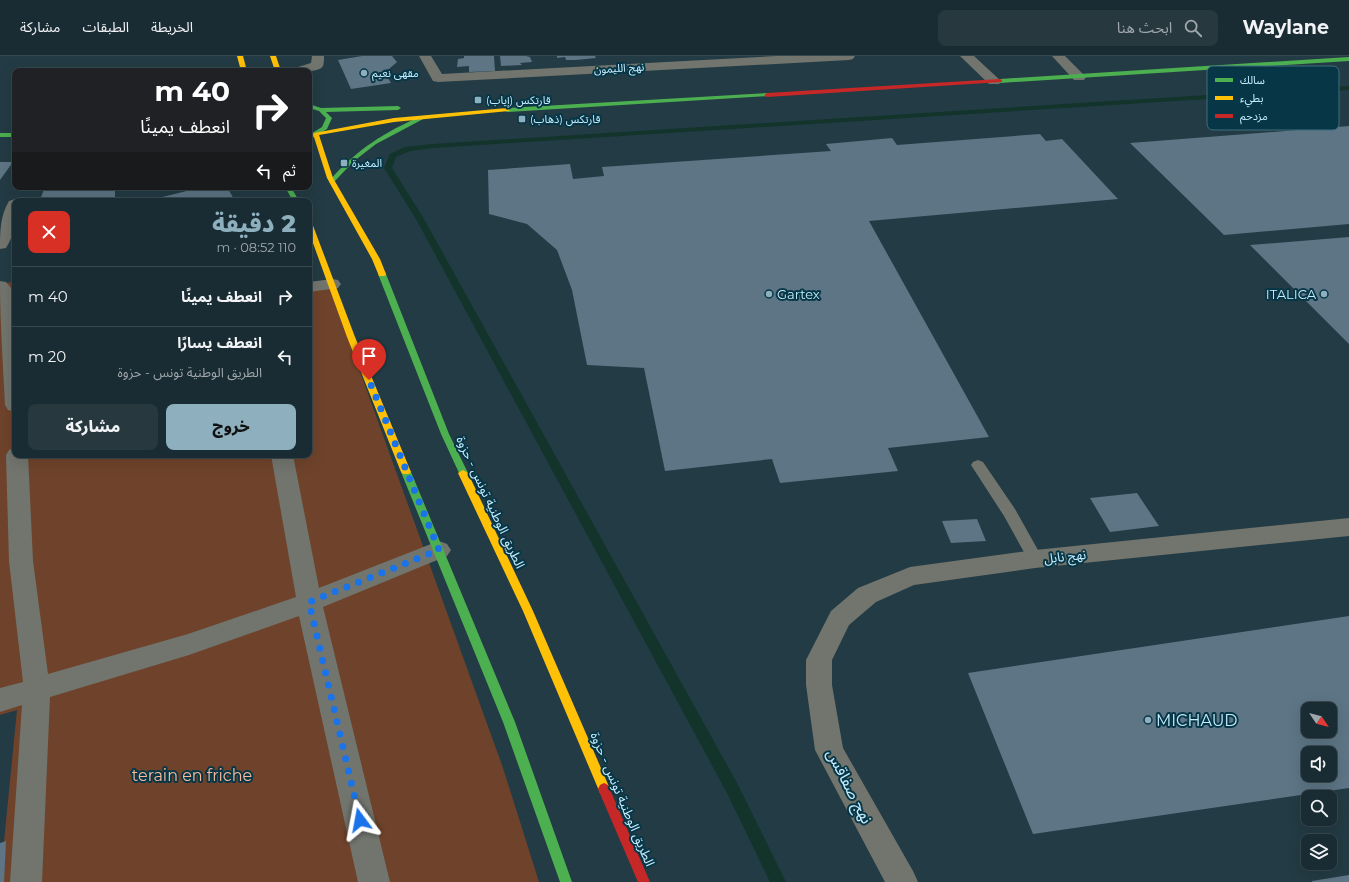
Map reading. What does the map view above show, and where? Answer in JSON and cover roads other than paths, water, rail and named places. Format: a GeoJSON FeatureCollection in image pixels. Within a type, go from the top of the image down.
{"type":"FeatureCollection","features":[{"type":"Feature","properties":{"kind":"main road"},"geometry":{"type":"LineString","coordinates":[[240,56],[243,68]]}},
{"type":"Feature","properties":{"kind":"main road"},"geometry":{"type":"LineString","coordinates":[[273,56],[277,68]]}},
{"type":"Feature","properties":{"kind":"main road"},"geometry":{"type":"LineString","coordinates":[[1238,66],[1349,59]]}},
{"type":"Feature","properties":{"kind":"main road"},"geometry":{"type":"LineString","coordinates":[[315,135],[361,125],[424,117],[505,110],[994,82],[1207,68]]}},
{"type":"Feature","properties":{"kind":"main road"},"geometry":{"type":"LineString","coordinates":[[312,107],[321,110],[406,108]]}},
{"type":"Feature","properties":{"kind":"main road"},"geometry":{"type":"LineString","coordinates":[[420,108],[505,110]]}},
{"type":"Feature","properties":{"kind":"main road"},"geometry":{"type":"LineString","coordinates":[[315,135],[328,123],[328,118],[321,110]]}},
{"type":"Feature","properties":{"kind":"main road"},"geometry":{"type":"LineString","coordinates":[[332,181],[359,152],[383,136],[424,117]]}},
{"type":"Feature","properties":{"kind":"main road"},"geometry":{"type":"LineString","coordinates":[[0,135],[12,135]]}},
{"type":"Feature","properties":{"kind":"main road","name":"الطريق الوطنية تونس - حزوة"},"geometry":{"type":"LineString","coordinates":[[315,135],[332,181],[376,259],[445,434],[528,611],[644,882]]}},
{"type":"Feature","properties":{"kind":"main road"},"geometry":{"type":"LineString","coordinates":[[312,231],[351,337],[510,722],[566,882]]}},
{"type":"Feature","properties":{"kind":"street"},"geometry":{"type":"LineString","coordinates":[[307,68],[317,64],[318,56]]}},
{"type":"Feature","properties":{"kind":"street","name":"نهج الليمون"},"geometry":{"type":"LineString","coordinates":[[425,56],[438,78],[849,56]]}},
{"type":"Feature","properties":{"kind":"street"},"geometry":{"type":"LineString","coordinates":[[966,56],[994,82]]}},
{"type":"Feature","properties":{"kind":"street"},"geometry":{"type":"LineString","coordinates":[[1058,56],[1079,76]]}},
{"type":"Feature","properties":{"kind":"street"},"geometry":{"type":"LineString","coordinates":[[0,244],[12,212]]}},
{"type":"Feature","properties":{"kind":"street"},"geometry":{"type":"LineString","coordinates":[[312,287],[332,284]]}},
{"type":"Feature","properties":{"kind":"street"},"geometry":{"type":"LineString","coordinates":[[0,286],[6,293],[12,332]]}},
{"type":"Feature","properties":{"kind":"street"},"geometry":{"type":"LineString","coordinates":[[17,458],[21,561],[37,689],[26,882]]}},
{"type":"Feature","properties":{"kind":"street"},"geometry":{"type":"LineString","coordinates":[[283,458],[309,602],[374,882]]}},
{"type":"Feature","properties":{"kind":"street","name":"نهج نابل"},"geometry":{"type":"LineString","coordinates":[[819,660],[840,618],[867,595],[910,576],[1035,559],[1349,527]]}},
{"type":"Feature","properties":{"kind":"street"},"geometry":{"type":"LineString","coordinates":[[0,700],[190,644],[309,602],[439,550]]}},
{"type":"Feature","properties":{"kind":"street","name":"نهج صفاقس"},"geometry":{"type":"LineString","coordinates":[[819,660],[819,685],[829,750],[902,882]]}},
{"type":"Feature","properties":{"kind":"lane"},"geometry":{"type":"LineString","coordinates":[[978,465],[1010,513],[1035,559]]}},
{"type":"Feature","properties":{"kind":"waterway"},"geometry":{"type":"LineString","coordinates":[[1339,89],[1349,88]]}},
{"type":"Feature","properties":{"kind":"waterway"},"geometry":{"type":"LineString","coordinates":[[778,882],[732,788],[420,219],[388,168],[393,156],[408,149],[433,146],[1207,97]]}},
{"type":"Feature","properties":{"kind":"place","name":"مقهى نعيم"},"geometry":{"type":"Point","coordinates":[364,73]}},
{"type":"Feature","properties":{"kind":"place","name":"قارتكس (إياب)"},"geometry":{"type":"Point","coordinates":[478,100]}},
{"type":"Feature","properties":{"kind":"place","name":"قارتكس (ذهاب)"},"geometry":{"type":"Point","coordinates":[522,119]}},
{"type":"Feature","properties":{"kind":"place","name":"المغيرة"},"geometry":{"type":"Point","coordinates":[344,163]}},
{"type":"Feature","properties":{"kind":"place","name":"Gartex"},"geometry":{"type":"Point","coordinates":[769,294]}},
{"type":"Feature","properties":{"kind":"place","name":"ITALICA"},"geometry":{"type":"Point","coordinates":[1324,294]}},
{"type":"Feature","properties":{"kind":"place","name":"MICHAUD"},"geometry":{"type":"Point","coordinates":[1148,720]}},
{"type":"Feature","properties":{"kind":"park label","name":"terain en friche"},"geometry":{"type":"Point","coordinates":[192,775]}}]}
